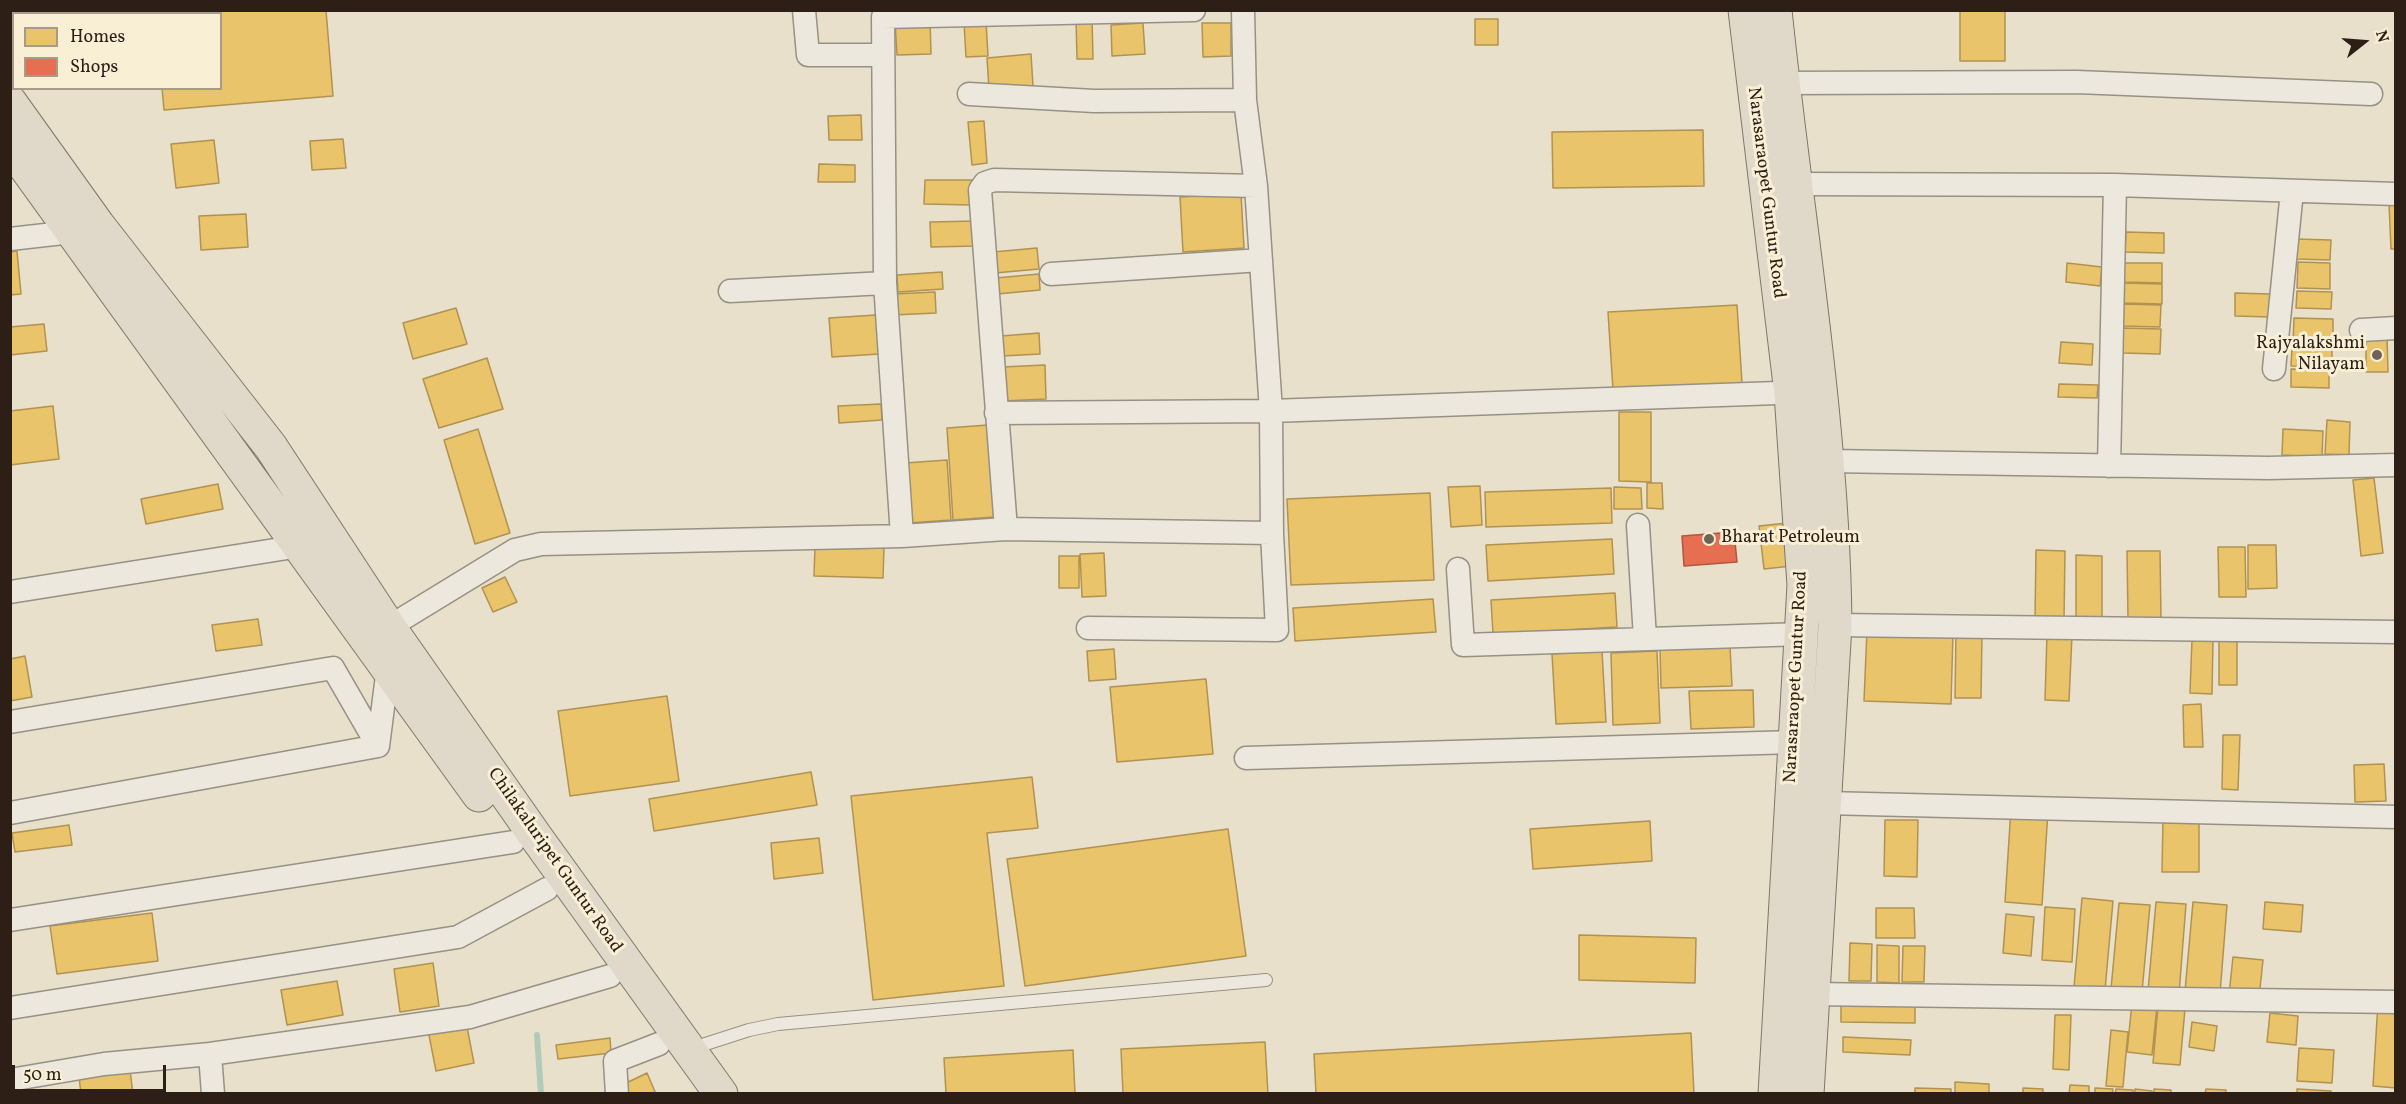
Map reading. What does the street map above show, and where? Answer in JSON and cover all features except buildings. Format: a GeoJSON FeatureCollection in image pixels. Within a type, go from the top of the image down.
{"type":"FeatureCollection","features":[{"type":"Feature","properties":{"kind":"highway","name":"Narasaraopet Guntur Road"},"geometry":{"type":"LineString","coordinates":[[1745,10],[1805,392],[1829,461],[1834,625],[1807,1094]]}},
{"type":"Feature","properties":{"kind":"highway","name":"Narasaraopet Guntur Road"},"geometry":{"type":"LineString","coordinates":[[1775,10],[1795,184],[1805,392],[1803,634],[1794,742],[1775,1094]]}},
{"type":"Feature","properties":{"kind":"highway","name":"Chilakaluripet Guntur Road"},"geometry":{"type":"LineString","coordinates":[[10,102],[98,225],[271,447],[389,627],[674,1047],[694,1094]]}},
{"type":"Feature","properties":{"kind":"highway","name":"Chilakaluripet Guntur Road"},"geometry":{"type":"LineString","coordinates":[[10,146],[610,976],[674,1047],[721,1094]]}},
{"type":"Feature","properties":{"kind":"street"},"geometry":{"type":"LineString","coordinates":[[804,10],[808,55],[883,55]]}},
{"type":"Feature","properties":{"kind":"street"},"geometry":{"type":"LineString","coordinates":[[902,536],[885,283],[883,17],[1194,10]]}},
{"type":"Feature","properties":{"kind":"street"},"geometry":{"type":"LineString","coordinates":[[1088,628],[1277,630],[1272,533],[1271,411],[1256,186],[1245,100],[1243,10]]}},
{"type":"Feature","properties":{"kind":"street"},"geometry":{"type":"LineString","coordinates":[[1783,83],[2077,82],[2371,94]]}},
{"type":"Feature","properties":{"kind":"street"},"geometry":{"type":"LineString","coordinates":[[969,94],[1094,101],[1245,100]]}},
{"type":"Feature","properties":{"kind":"street"},"geometry":{"type":"LineString","coordinates":[[1006,529],[980,190],[985,183],[1006,180],[1256,186]]}},
{"type":"Feature","properties":{"kind":"street"},"geometry":{"type":"LineString","coordinates":[[1795,184],[2115,185],[2396,194]]}},
{"type":"Feature","properties":{"kind":"street"},"geometry":{"type":"LineString","coordinates":[[2109,466],[2115,185]]}},
{"type":"Feature","properties":{"kind":"street"},"geometry":{"type":"LineString","coordinates":[[2274,369],[2292,191]]}},
{"type":"Feature","properties":{"kind":"street"},"geometry":{"type":"LineString","coordinates":[[10,239],[72,232]]}},
{"type":"Feature","properties":{"kind":"street"},"geometry":{"type":"LineString","coordinates":[[1052,274],[1261,260]]}},
{"type":"Feature","properties":{"kind":"street"},"geometry":{"type":"LineString","coordinates":[[730,291],[885,283]]}},
{"type":"Feature","properties":{"kind":"street"},"geometry":{"type":"LineString","coordinates":[[2361,330],[2396,328]]}},
{"type":"Feature","properties":{"kind":"street"},"geometry":{"type":"LineString","coordinates":[[996,412],[1271,411],[1805,392]]}},
{"type":"Feature","properties":{"kind":"street"},"geometry":{"type":"LineString","coordinates":[[1829,461],[2109,466],[2396,465]]}},
{"type":"Feature","properties":{"kind":"street"},"geometry":{"type":"LineString","coordinates":[[1638,525],[1645,638]]}},
{"type":"Feature","properties":{"kind":"street"},"geometry":{"type":"LineString","coordinates":[[389,627],[515,550],[541,544],[902,536],[1006,529],[1272,533]]}},
{"type":"Feature","properties":{"kind":"street"},"geometry":{"type":"LineString","coordinates":[[10,592],[300,546]]}},
{"type":"Feature","properties":{"kind":"street"},"geometry":{"type":"LineString","coordinates":[[1458,569],[1463,645],[1803,634]]}},
{"type":"Feature","properties":{"kind":"street"},"geometry":{"type":"LineString","coordinates":[[1834,625],[2396,632]]}},
{"type":"Feature","properties":{"kind":"street"},"geometry":{"type":"LineString","coordinates":[[378,746],[388,668]]}},
{"type":"Feature","properties":{"kind":"street"},"geometry":{"type":"LineString","coordinates":[[10,723],[333,669],[378,746]]}},
{"type":"Feature","properties":{"kind":"street"},"geometry":{"type":"LineString","coordinates":[[1246,758],[1794,742]]}},
{"type":"Feature","properties":{"kind":"street"},"geometry":{"type":"LineString","coordinates":[[10,813],[378,746]]}},
{"type":"Feature","properties":{"kind":"street"},"geometry":{"type":"LineString","coordinates":[[1825,803],[2396,817]]}},
{"type":"Feature","properties":{"kind":"street"},"geometry":{"type":"LineString","coordinates":[[10,920],[513,842]]}},
{"type":"Feature","properties":{"kind":"street"},"geometry":{"type":"LineString","coordinates":[[10,1008],[458,937],[547,889]]}},
{"type":"Feature","properties":{"kind":"street"},"geometry":{"type":"LineString","coordinates":[[10,1080],[104,1064],[210,1054],[470,1017],[610,976]]}},
{"type":"Feature","properties":{"kind":"street"},"geometry":{"type":"LineString","coordinates":[[1812,994],[2396,1002]]}},
{"type":"Feature","properties":{"kind":"street"},"geometry":{"type":"LineString","coordinates":[[617,1094],[615,1060],[674,1047]]}},
{"type":"Feature","properties":{"kind":"street"},"geometry":{"type":"LineString","coordinates":[[210,1054],[213,1094]]}},
{"type":"Feature","properties":{"kind":"lane"},"geometry":{"type":"LineString","coordinates":[[674,1047],[778,1024],[1266,980]]}},
{"type":"Feature","properties":{"kind":"waterway"},"geometry":{"type":"LineString","coordinates":[[537,1035],[541,1094]]}},
{"type":"Feature","properties":{"kind":"place","name":"Rajyalakshmi Nilayam"},"geometry":{"type":"Point","coordinates":[2377,355]}},
{"type":"Feature","properties":{"kind":"place","name":"Bharat Petroleum"},"geometry":{"type":"Point","coordinates":[1709,539]}}]}
